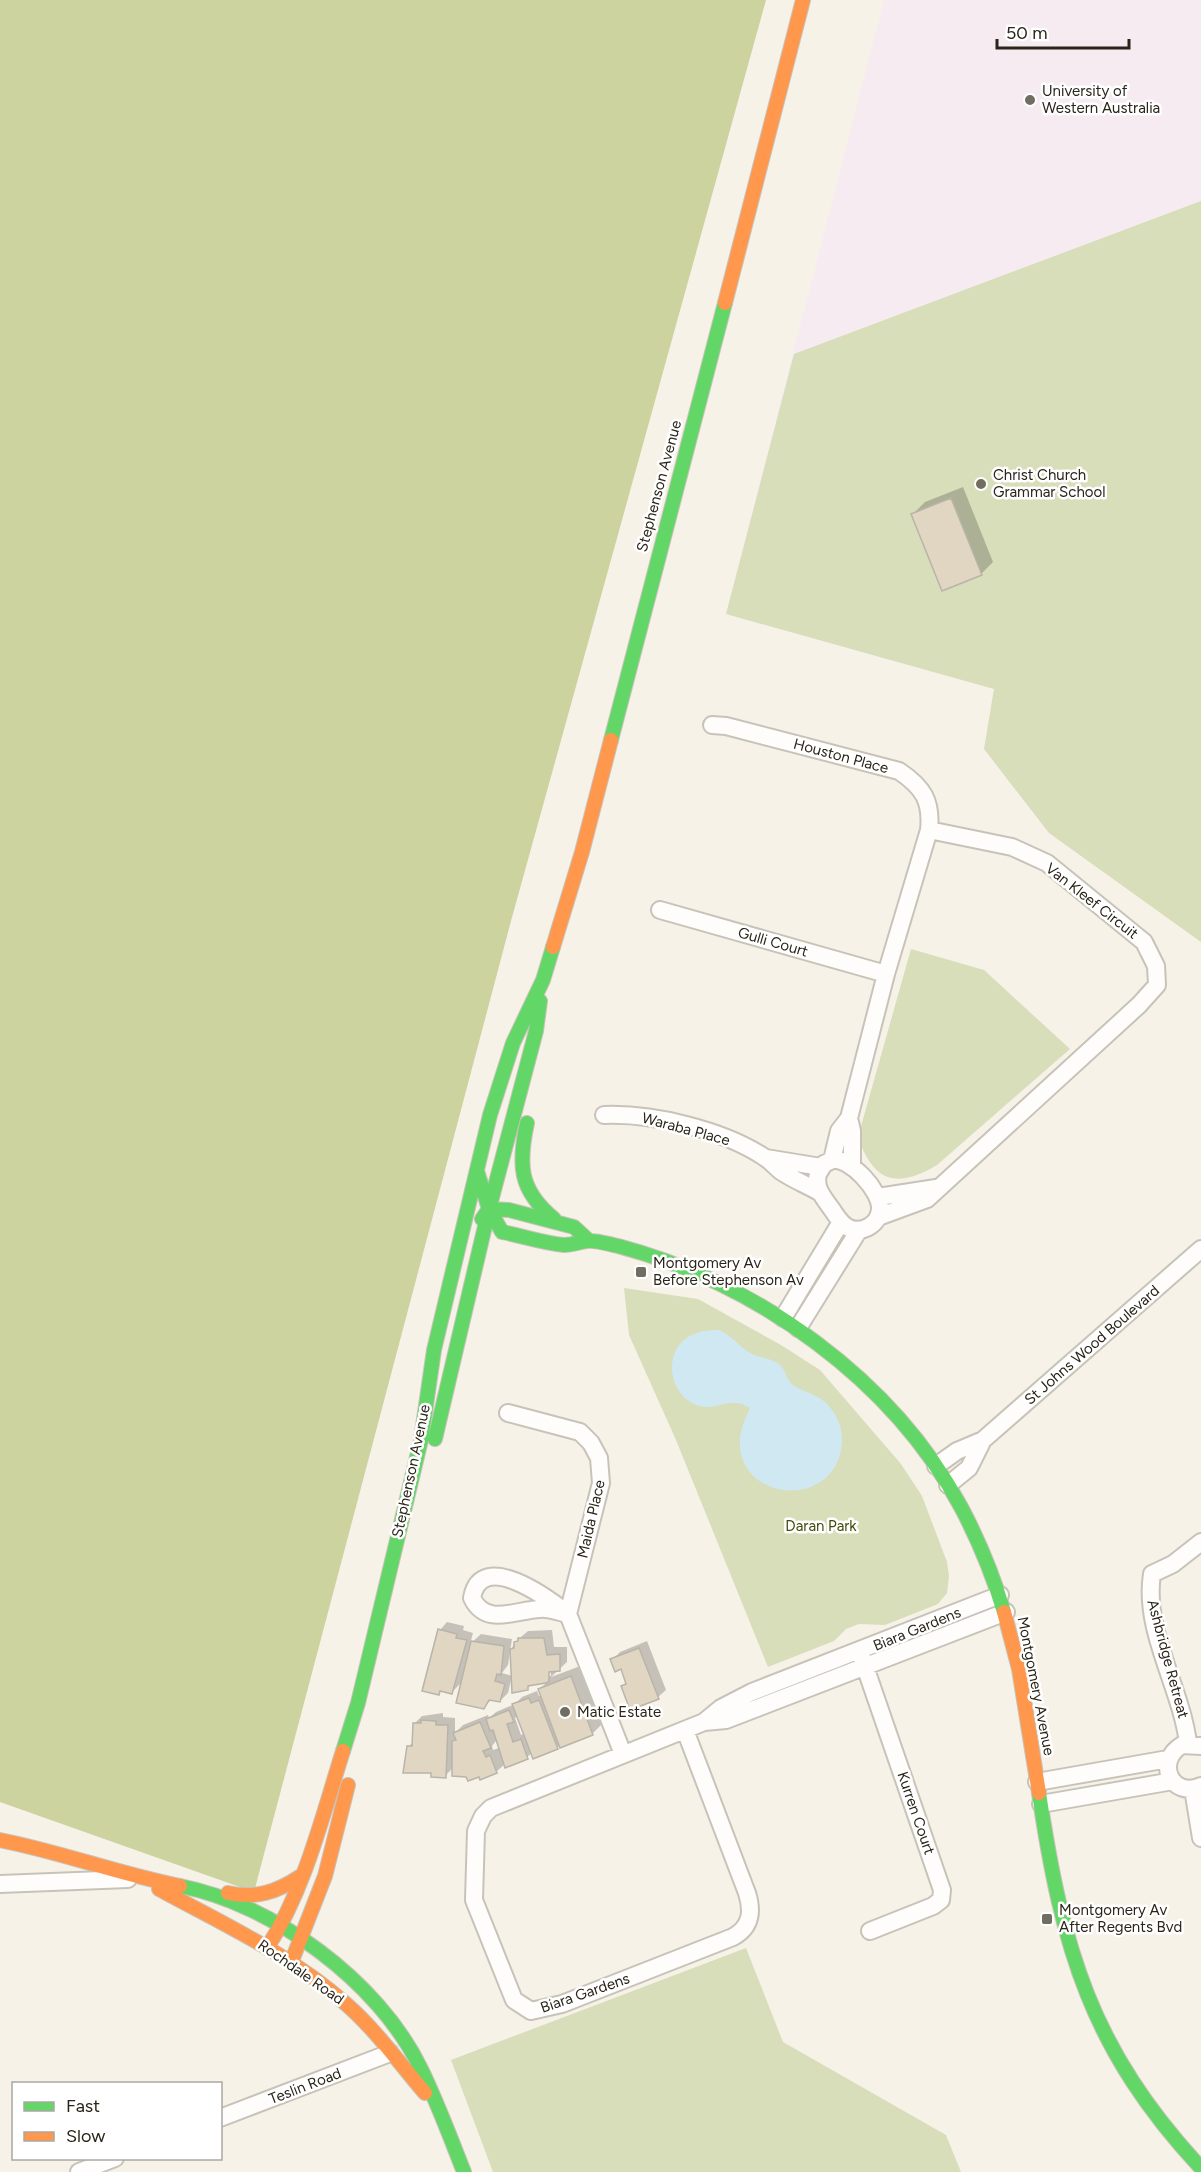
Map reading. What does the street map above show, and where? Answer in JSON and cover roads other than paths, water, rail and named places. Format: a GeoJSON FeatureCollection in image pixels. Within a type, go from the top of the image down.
{"type":"FeatureCollection","features":[{"type":"Feature","properties":{"kind":"main road","name":"Stephenson Avenue"},"geometry":{"type":"LineString","coordinates":[[267,1948],[281,1926],[328,1805],[358,1703],[421,1440],[434,1350],[490,1115],[513,1042],[543,980],[582,852],[803,0]]}},
{"type":"Feature","properties":{"kind":"main road","name":"Stephenson Avenue"},"geometry":{"type":"LineString","coordinates":[[425,1486],[489,1209],[536,1031],[543,980]]}},
{"type":"Feature","properties":{"kind":"main road"},"geometry":{"type":"LineString","coordinates":[[536,1031],[541,1066],[536,1088]]}},
{"type":"Feature","properties":{"kind":"main road"},"geometry":{"type":"LineString","coordinates":[[531,1108],[520,1150],[526,1188],[537,1206],[559,1222]]}},
{"type":"Feature","properties":{"kind":"main road","name":"Montgomery Avenue"},"geometry":{"type":"LineString","coordinates":[[477,1171],[489,1209],[502,1232],[571,1245],[588,1240]]}},
{"type":"Feature","properties":{"kind":"main road"},"geometry":{"type":"LineString","coordinates":[[434,1350],[466,1238],[489,1209]]}},
{"type":"Feature","properties":{"kind":"main road","name":"Montgomery Avenue"},"geometry":{"type":"LineString","coordinates":[[489,1209],[509,1210],[559,1222],[574,1227],[588,1240],[655,1258],[704,1275],[783,1318],[834,1355],[880,1398],[936,1466],[986,1557],[1006,1612],[1023,1695],[1058,1902],[1070,1950],[1087,1997],[1111,2049],[1142,2098],[1162,2125],[1201,2168]]}},
{"type":"Feature","properties":{"kind":"main road"},"geometry":{"type":"LineString","coordinates":[[291,1963],[319,1898],[395,1612]]}},
{"type":"Feature","properties":{"kind":"main road","name":"Rochdale Road"},"geometry":{"type":"LineString","coordinates":[[0,1840],[54,1851],[139,1878],[200,1890],[281,1926],[331,1959],[358,1984],[399,2031],[420,2066],[464,2172]]}},
{"type":"Feature","properties":{"kind":"main road"},"geometry":{"type":"LineString","coordinates":[[200,1890],[216,1890],[239,1896],[266,1896],[282,1890],[301,1876]]}},
{"type":"Feature","properties":{"kind":"main road","name":"Rochdale Road"},"geometry":{"type":"LineString","coordinates":[[139,1878],[236,1928],[291,1963],[348,2006],[434,2103]]}},
{"type":"Feature","properties":{"kind":"street","name":"Houston Place"},"geometry":{"type":"LineString","coordinates":[[712,725],[726,726],[899,771],[917,783],[927,797],[931,813],[929,830]]}},
{"type":"Feature","properties":{"kind":"street"},"geometry":{"type":"LineString","coordinates":[[826,1164],[841,1160],[852,1164],[878,1197],[880,1207],[878,1217],[868,1227],[859,1230],[847,1227],[841,1222],[819,1192],[816,1182],[839,1131],[849,1118],[886,974],[929,830]]}},
{"type":"Feature","properties":{"kind":"street","name":"Van Kleef Circuit"},"geometry":{"type":"LineString","coordinates":[[878,1217],[927,1200],[1139,1005],[1157,985],[1156,966],[1144,942],[1047,863],[1012,848],[929,830]]}},
{"type":"Feature","properties":{"kind":"street","name":"Gulli Court"},"geometry":{"type":"LineString","coordinates":[[660,910],[886,974]]}},
{"type":"Feature","properties":{"kind":"street","name":"Waraba Place"},"geometry":{"type":"LineString","coordinates":[[604,1115],[631,1114],[696,1129],[737,1142],[765,1157],[782,1172],[819,1192]]}},
{"type":"Feature","properties":{"kind":"street"},"geometry":{"type":"LineString","coordinates":[[849,1118],[852,1131],[852,1164]]}},
{"type":"Feature","properties":{"kind":"street","name":"Waraba Place"},"geometry":{"type":"LineString","coordinates":[[765,1157],[826,1164]]}},
{"type":"Feature","properties":{"kind":"street"},"geometry":{"type":"LineString","coordinates":[[878,1197],[940,1187]]}},
{"type":"Feature","properties":{"kind":"street"},"geometry":{"type":"LineString","coordinates":[[783,1318],[841,1222]]}},
{"type":"Feature","properties":{"kind":"street"},"geometry":{"type":"LineString","coordinates":[[798,1328],[859,1230]]}},
{"type":"Feature","properties":{"kind":"street","name":"St Johns Wood Boulevard"},"geometry":{"type":"LineString","coordinates":[[936,1466],[957,1451],[983,1440],[1201,1249]]}},
{"type":"Feature","properties":{"kind":"street","name":"Maida Place"},"geometry":{"type":"LineString","coordinates":[[508,1413],[572,1429],[586,1437],[599,1458],[601,1483],[567,1614]]}},
{"type":"Feature","properties":{"kind":"street","name":"St Johns Wood Boulevard"},"geometry":{"type":"LineString","coordinates":[[948,1485],[969,1468],[983,1440]]}},
{"type":"Feature","properties":{"kind":"street","name":"Ashbridge Retreat"},"geometry":{"type":"LineString","coordinates":[[1195,1745],[1152,1614],[1149,1593],[1152,1574],[1173,1564],[1201,1542]]}},
{"type":"Feature","properties":{"kind":"street"},"geometry":{"type":"LineString","coordinates":[[567,1614],[540,1609],[504,1615],[486,1613],[476,1606],[472,1598],[474,1590],[485,1579],[516,1581],[542,1593],[567,1614],[623,1754]]}},
{"type":"Feature","properties":{"kind":"street","name":"Biara Gardens"},"geometry":{"type":"LineString","coordinates":[[863,1659],[1000,1595]]}},
{"type":"Feature","properties":{"kind":"street","name":"Biara Gardens"},"geometry":{"type":"LineString","coordinates":[[685,1730],[747,1893],[751,1913],[747,1926],[732,1937],[562,2004],[531,2011],[519,2005],[510,1994],[474,1900],[477,1825],[487,1812],[501,1802],[704,1722],[721,1707],[752,1692],[863,1659],[1006,1612]]}},
{"type":"Feature","properties":{"kind":"street","name":"Kurren Court"},"geometry":{"type":"LineString","coordinates":[[863,1659],[942,1890],[941,1899],[933,1906],[870,1931]]}},
{"type":"Feature","properties":{"kind":"street"},"geometry":{"type":"LineString","coordinates":[[1195,1745],[1176,1748],[1168,1758],[1167,1770],[1178,1786],[1197,1788],[1201,1838]]}},
{"type":"Feature","properties":{"kind":"street"},"geometry":{"type":"LineString","coordinates":[[1037,1782],[1168,1758]]}},
{"type":"Feature","properties":{"kind":"street"},"geometry":{"type":"LineString","coordinates":[[1041,1804],[1173,1781]]}},
{"type":"Feature","properties":{"kind":"street","name":"Rochdale Road"},"geometry":{"type":"LineString","coordinates":[[0,1884],[139,1878]]}},
{"type":"Feature","properties":{"kind":"street","name":"Teslin Road"},"geometry":{"type":"LineString","coordinates":[[222,2117],[390,2053]]}},
{"type":"Feature","properties":{"kind":"street"},"geometry":{"type":"LineString","coordinates":[[79,2172],[110,2160]]}},
{"type":"Feature","properties":{"kind":"water"},"geometry":{"type":"Polygon","coordinates":[[[719,1330],[752,1354],[778,1363],[793,1385],[821,1399],[833,1411],[840,1426],[842,1443],[836,1465],[823,1480],[806,1489],[787,1490],[768,1486],[753,1475],[743,1459],[740,1438],[750,1408],[737,1403],[710,1407],[698,1406],[684,1397],[678,1389],[672,1371],[672,1361],[680,1344],[696,1333],[719,1330]]]}},
{"type":"Feature","properties":{"kind":"place","name":"University of Western Australia"},"geometry":{"type":"Point","coordinates":[1030,100]}},
{"type":"Feature","properties":{"kind":"place","name":"Christ Church Grammar School"},"geometry":{"type":"Point","coordinates":[981,484]}},
{"type":"Feature","properties":{"kind":"place","name":"Montgomery Av Before Stephenson Av"},"geometry":{"type":"Point","coordinates":[641,1272]}},
{"type":"Feature","properties":{"kind":"place","name":"Matic Estate"},"geometry":{"type":"Point","coordinates":[565,1712]}},
{"type":"Feature","properties":{"kind":"place","name":"Montgomery Av After Regents Bvd"},"geometry":{"type":"Point","coordinates":[1047,1919]}},
{"type":"Feature","properties":{"kind":"park label","name":"Daran Park"},"geometry":{"type":"Point","coordinates":[821,1526]}}]}
